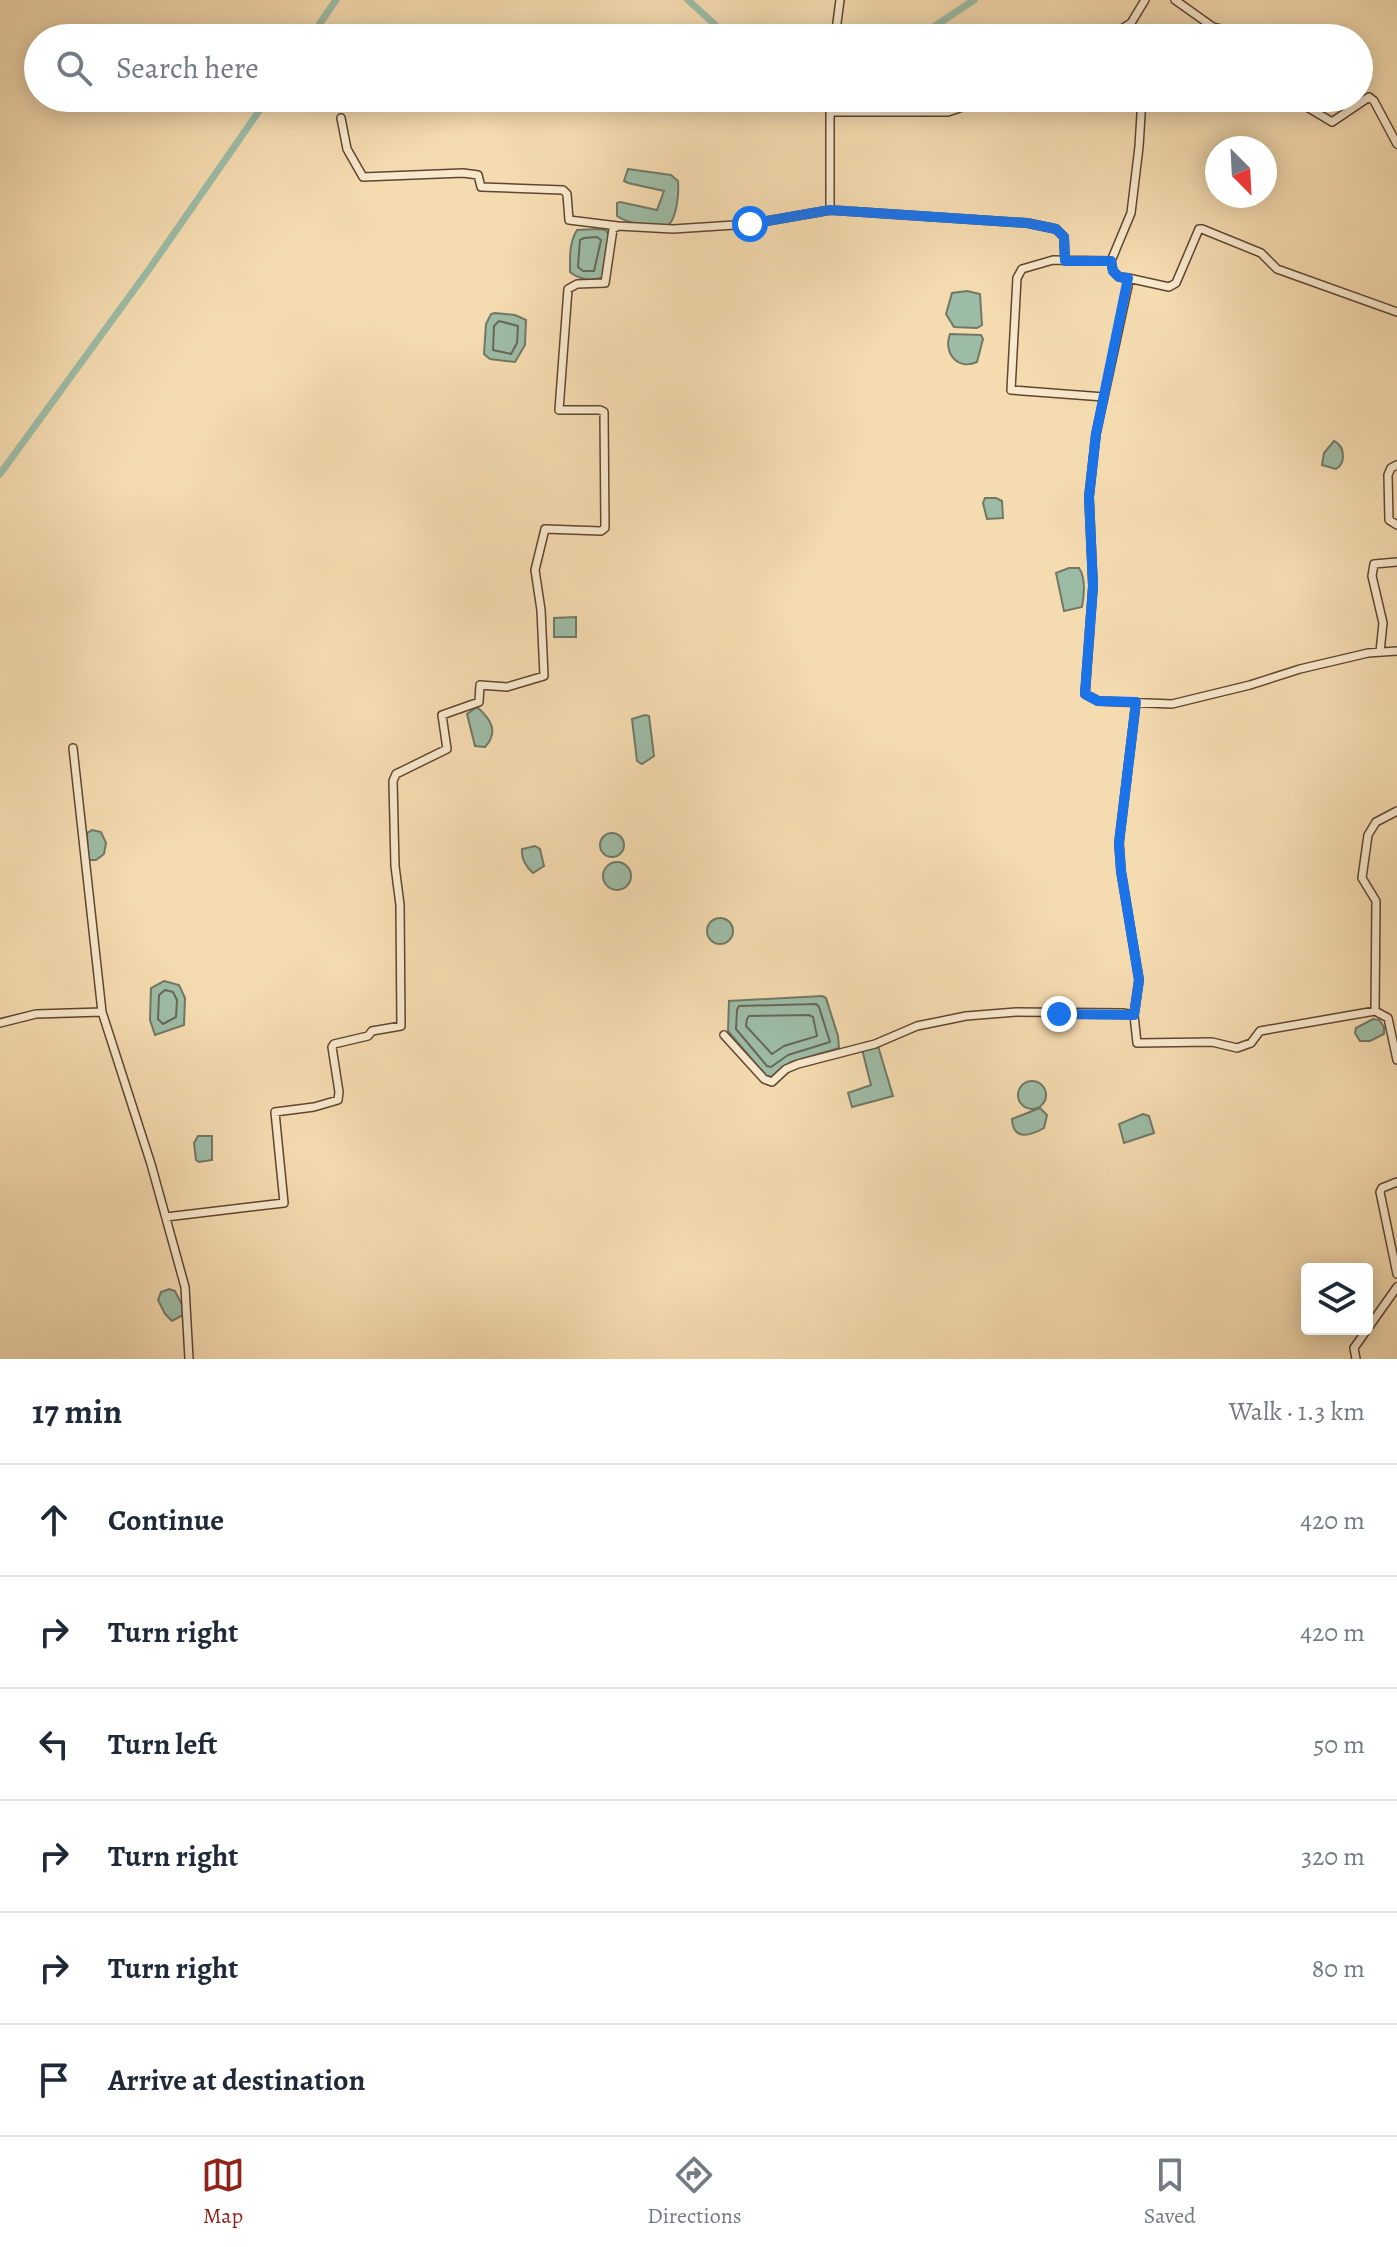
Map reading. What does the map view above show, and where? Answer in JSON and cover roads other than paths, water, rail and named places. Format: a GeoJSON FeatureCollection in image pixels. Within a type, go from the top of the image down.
{"type":"FeatureCollection","features":[{"type":"Feature","properties":{"kind":"street"},"geometry":{"type":"LineString","coordinates":[[837,24],[840,0]]}},
{"type":"Feature","properties":{"kind":"street"},"geometry":{"type":"LineString","coordinates":[[1131,23],[1145,0]]}},
{"type":"Feature","properties":{"kind":"street"},"geometry":{"type":"LineString","coordinates":[[1175,0],[1209,24]]}},
{"type":"Feature","properties":{"kind":"street"},"geometry":{"type":"LineString","coordinates":[[1373,100],[1397,144]]}},
{"type":"Feature","properties":{"kind":"street"},"geometry":{"type":"LineString","coordinates":[[830,210],[830,112],[948,112]]}},
{"type":"Feature","properties":{"kind":"street"},"geometry":{"type":"LineString","coordinates":[[1141,112],[1131,213],[1111,261],[1113,271],[1119,277],[1169,287],[1176,283],[1199,229],[1202,229],[1261,253],[1277,269],[1397,312]]}},
{"type":"Feature","properties":{"kind":"street"},"geometry":{"type":"LineString","coordinates":[[1315,112],[1332,122],[1347,112]]}},
{"type":"Feature","properties":{"kind":"street"},"geometry":{"type":"LineString","coordinates":[[341,118],[347,149],[363,177],[463,173],[478,175],[481,187],[563,190],[567,194],[569,220],[673,229],[750,224],[830,210],[1027,223],[1056,229],[1064,237],[1065,261]]}},
{"type":"Feature","properties":{"kind":"street"},"geometry":{"type":"LineString","coordinates":[[166,1217],[284,1203],[275,1112],[338,1100],[334,1044],[368,1036],[372,1031],[401,1026],[400,905],[395,866],[393,781],[396,774],[447,749],[442,715],[479,702],[480,685],[507,687],[544,676],[541,610],[535,570],[545,529],[601,531],[605,528],[604,412],[559,410],[568,289],[577,284],[605,283],[613,229],[618,226]]}},
{"type":"Feature","properties":{"kind":"street"},"geometry":{"type":"LineString","coordinates":[[1104,397],[1011,390],[1017,278],[1022,269],[1053,260],[1111,261]]}},
{"type":"Feature","properties":{"kind":"street"},"geometry":{"type":"LineString","coordinates":[[1128,278],[1096,434],[1089,497],[1093,586],[1085,694],[1098,701],[1172,704],[1300,669],[1397,651]]}},
{"type":"Feature","properties":{"kind":"street"},"geometry":{"type":"LineString","coordinates":[[1397,465],[1391,468],[1388,475],[1389,520],[1397,525]]}},
{"type":"Feature","properties":{"kind":"street"},"geometry":{"type":"LineString","coordinates":[[1380,652],[1383,623],[1372,576],[1374,564],[1397,562]]}},
{"type":"Feature","properties":{"kind":"street"},"geometry":{"type":"LineString","coordinates":[[1136,702],[1119,843],[1139,980],[1134,1015],[1137,1043],[1212,1042],[1237,1048],[1251,1043],[1260,1031],[1375,1011],[1388,1018],[1397,1060]]}},
{"type":"Feature","properties":{"kind":"street"},"geometry":{"type":"LineString","coordinates":[[73,748],[102,1012],[185,1287],[189,1359]]}},
{"type":"Feature","properties":{"kind":"street"},"geometry":{"type":"LineString","coordinates":[[1375,1011],[1376,901],[1362,878],[1368,835],[1376,822],[1397,811]]}},
{"type":"Feature","properties":{"kind":"street"},"geometry":{"type":"LineString","coordinates":[[0,1023],[36,1014],[102,1012]]}},
{"type":"Feature","properties":{"kind":"street"},"geometry":{"type":"LineString","coordinates":[[724,1035],[764,1079],[772,1082],[786,1069],[798,1064],[875,1044],[917,1026],[966,1016],[1016,1012],[1134,1015]]}},
{"type":"Feature","properties":{"kind":"street"},"geometry":{"type":"LineString","coordinates":[[1397,1182],[1382,1188],[1380,1192],[1397,1274]]}},
{"type":"Feature","properties":{"kind":"street"},"geometry":{"type":"LineString","coordinates":[[1356,1359],[1354,1348],[1397,1287]]}},
{"type":"Feature","properties":{"kind":"water"},"geometry":{"type":"Polygon","coordinates":[[[628,169],[671,175],[678,181],[678,198],[668,225],[642,225],[617,216],[617,203],[620,202],[657,210],[664,191],[624,181],[628,169]]]}},
{"type":"Feature","properties":{"kind":"water"},"geometry":{"type":"Polygon","coordinates":[[[577,230],[606,230],[610,238],[603,277],[590,279],[577,276],[570,272],[574,235],[577,230]]]}},
{"type":"Feature","properties":{"kind":"water"},"geometry":{"type":"Polygon","coordinates":[[[967,291],[980,294],[982,325],[977,328],[954,327],[946,314],[952,293],[967,291]]]}},
{"type":"Feature","properties":{"kind":"water"},"geometry":{"type":"Polygon","coordinates":[[[491,314],[515,315],[526,320],[525,345],[515,362],[490,359],[484,354],[486,324],[491,314]]]}},
{"type":"Feature","properties":{"kind":"water"},"geometry":{"type":"Polygon","coordinates":[[[950,334],[981,335],[983,339],[977,362],[963,364],[953,358],[948,347],[950,334]]]}},
{"type":"Feature","properties":{"kind":"water"},"geometry":{"type":"Polygon","coordinates":[[[1334,441],[1343,455],[1336,469],[1322,465],[1324,453],[1334,441]]]}},
{"type":"Feature","properties":{"kind":"water"},"geometry":{"type":"Polygon","coordinates":[[[985,498],[1002,501],[1003,518],[987,519],[983,503],[985,498]]]}},
{"type":"Feature","properties":{"kind":"water"},"geometry":{"type":"Polygon","coordinates":[[[1079,568],[1081,572],[1084,582],[1082,607],[1064,611],[1056,573],[1079,568]]]}},
{"type":"Feature","properties":{"kind":"water"},"geometry":{"type":"Polygon","coordinates":[[[576,617],[576,637],[554,637],[554,618],[576,617]]]}},
{"type":"Feature","properties":{"kind":"water"},"geometry":{"type":"Polygon","coordinates":[[[477,707],[492,726],[492,736],[485,747],[475,746],[467,714],[477,707]]]}},
{"type":"Feature","properties":{"kind":"water"},"geometry":{"type":"Polygon","coordinates":[[[649,716],[654,756],[642,764],[637,761],[632,719],[649,716]]]}},
{"type":"Feature","properties":{"kind":"water"},"geometry":{"type":"Polygon","coordinates":[[[92,830],[101,832],[106,843],[104,854],[96,860],[88,860],[87,833],[92,830]]]}},
{"type":"Feature","properties":{"kind":"water"},"geometry":{"type":"Polygon","coordinates":[[[607,833],[617,833],[624,840],[624,850],[617,857],[607,857],[600,850],[600,840],[607,833]]]}},
{"type":"Feature","properties":{"kind":"water"},"geometry":{"type":"Polygon","coordinates":[[[535,846],[540,849],[544,866],[533,873],[524,862],[522,849],[535,846]]]}},
{"type":"Feature","properties":{"kind":"water"},"geometry":{"type":"Polygon","coordinates":[[[617,862],[627,866],[631,876],[627,886],[617,890],[607,886],[603,876],[607,866],[617,862]]]}},
{"type":"Feature","properties":{"kind":"water"},"geometry":{"type":"Polygon","coordinates":[[[720,918],[729,922],[733,931],[729,940],[720,944],[711,940],[707,931],[711,922],[720,918]]]}},
{"type":"Feature","properties":{"kind":"water"},"geometry":{"type":"Polygon","coordinates":[[[164,981],[179,985],[185,998],[184,1025],[155,1035],[150,1020],[151,988],[164,981]]]}},
{"type":"Feature","properties":{"kind":"water"},"geometry":{"type":"Polygon","coordinates":[[[826,998],[839,1048],[791,1062],[774,1076],[767,1077],[728,1031],[729,1001],[826,998]]]}},
{"type":"Feature","properties":{"kind":"water"},"geometry":{"type":"Polygon","coordinates":[[[1373,1019],[1379,1020],[1384,1034],[1370,1041],[1360,1041],[1355,1033],[1356,1028],[1373,1019]]]}},
{"type":"Feature","properties":{"kind":"water"},"geometry":{"type":"Polygon","coordinates":[[[878,1046],[893,1096],[852,1107],[848,1093],[871,1085],[862,1049],[878,1046]]]}},
{"type":"Feature","properties":{"kind":"water"},"geometry":{"type":"Polygon","coordinates":[[[1032,1081],[1042,1085],[1046,1095],[1042,1105],[1032,1109],[1022,1105],[1018,1095],[1022,1085],[1032,1081]]]}},
{"type":"Feature","properties":{"kind":"water"},"geometry":{"type":"Polygon","coordinates":[[[1040,1108],[1047,1115],[1044,1128],[1023,1135],[1015,1131],[1012,1119],[1040,1108]]]}},
{"type":"Feature","properties":{"kind":"water"},"geometry":{"type":"Polygon","coordinates":[[[1143,1114],[1149,1116],[1154,1133],[1124,1143],[1119,1124],[1143,1114]]]}},
{"type":"Feature","properties":{"kind":"water"},"geometry":{"type":"Polygon","coordinates":[[[198,1136],[212,1136],[212,1160],[196,1160],[194,1143],[198,1136]]]}},
{"type":"Feature","properties":{"kind":"water"},"geometry":{"type":"Polygon","coordinates":[[[169,1289],[175,1291],[183,1315],[172,1321],[158,1300],[161,1292],[169,1289]]]}},
{"type":"Feature","properties":{"kind":"waterway"},"geometry":{"type":"LineString","coordinates":[[320,24],[336,0]]}},
{"type":"Feature","properties":{"kind":"waterway"},"geometry":{"type":"LineString","coordinates":[[688,0],[714,24]]}},
{"type":"Feature","properties":{"kind":"waterway"},"geometry":{"type":"LineString","coordinates":[[938,24],[974,0]]}},
{"type":"Feature","properties":{"kind":"waterway"},"geometry":{"type":"LineString","coordinates":[[0,474],[150,268],[258,112]]}}]}
